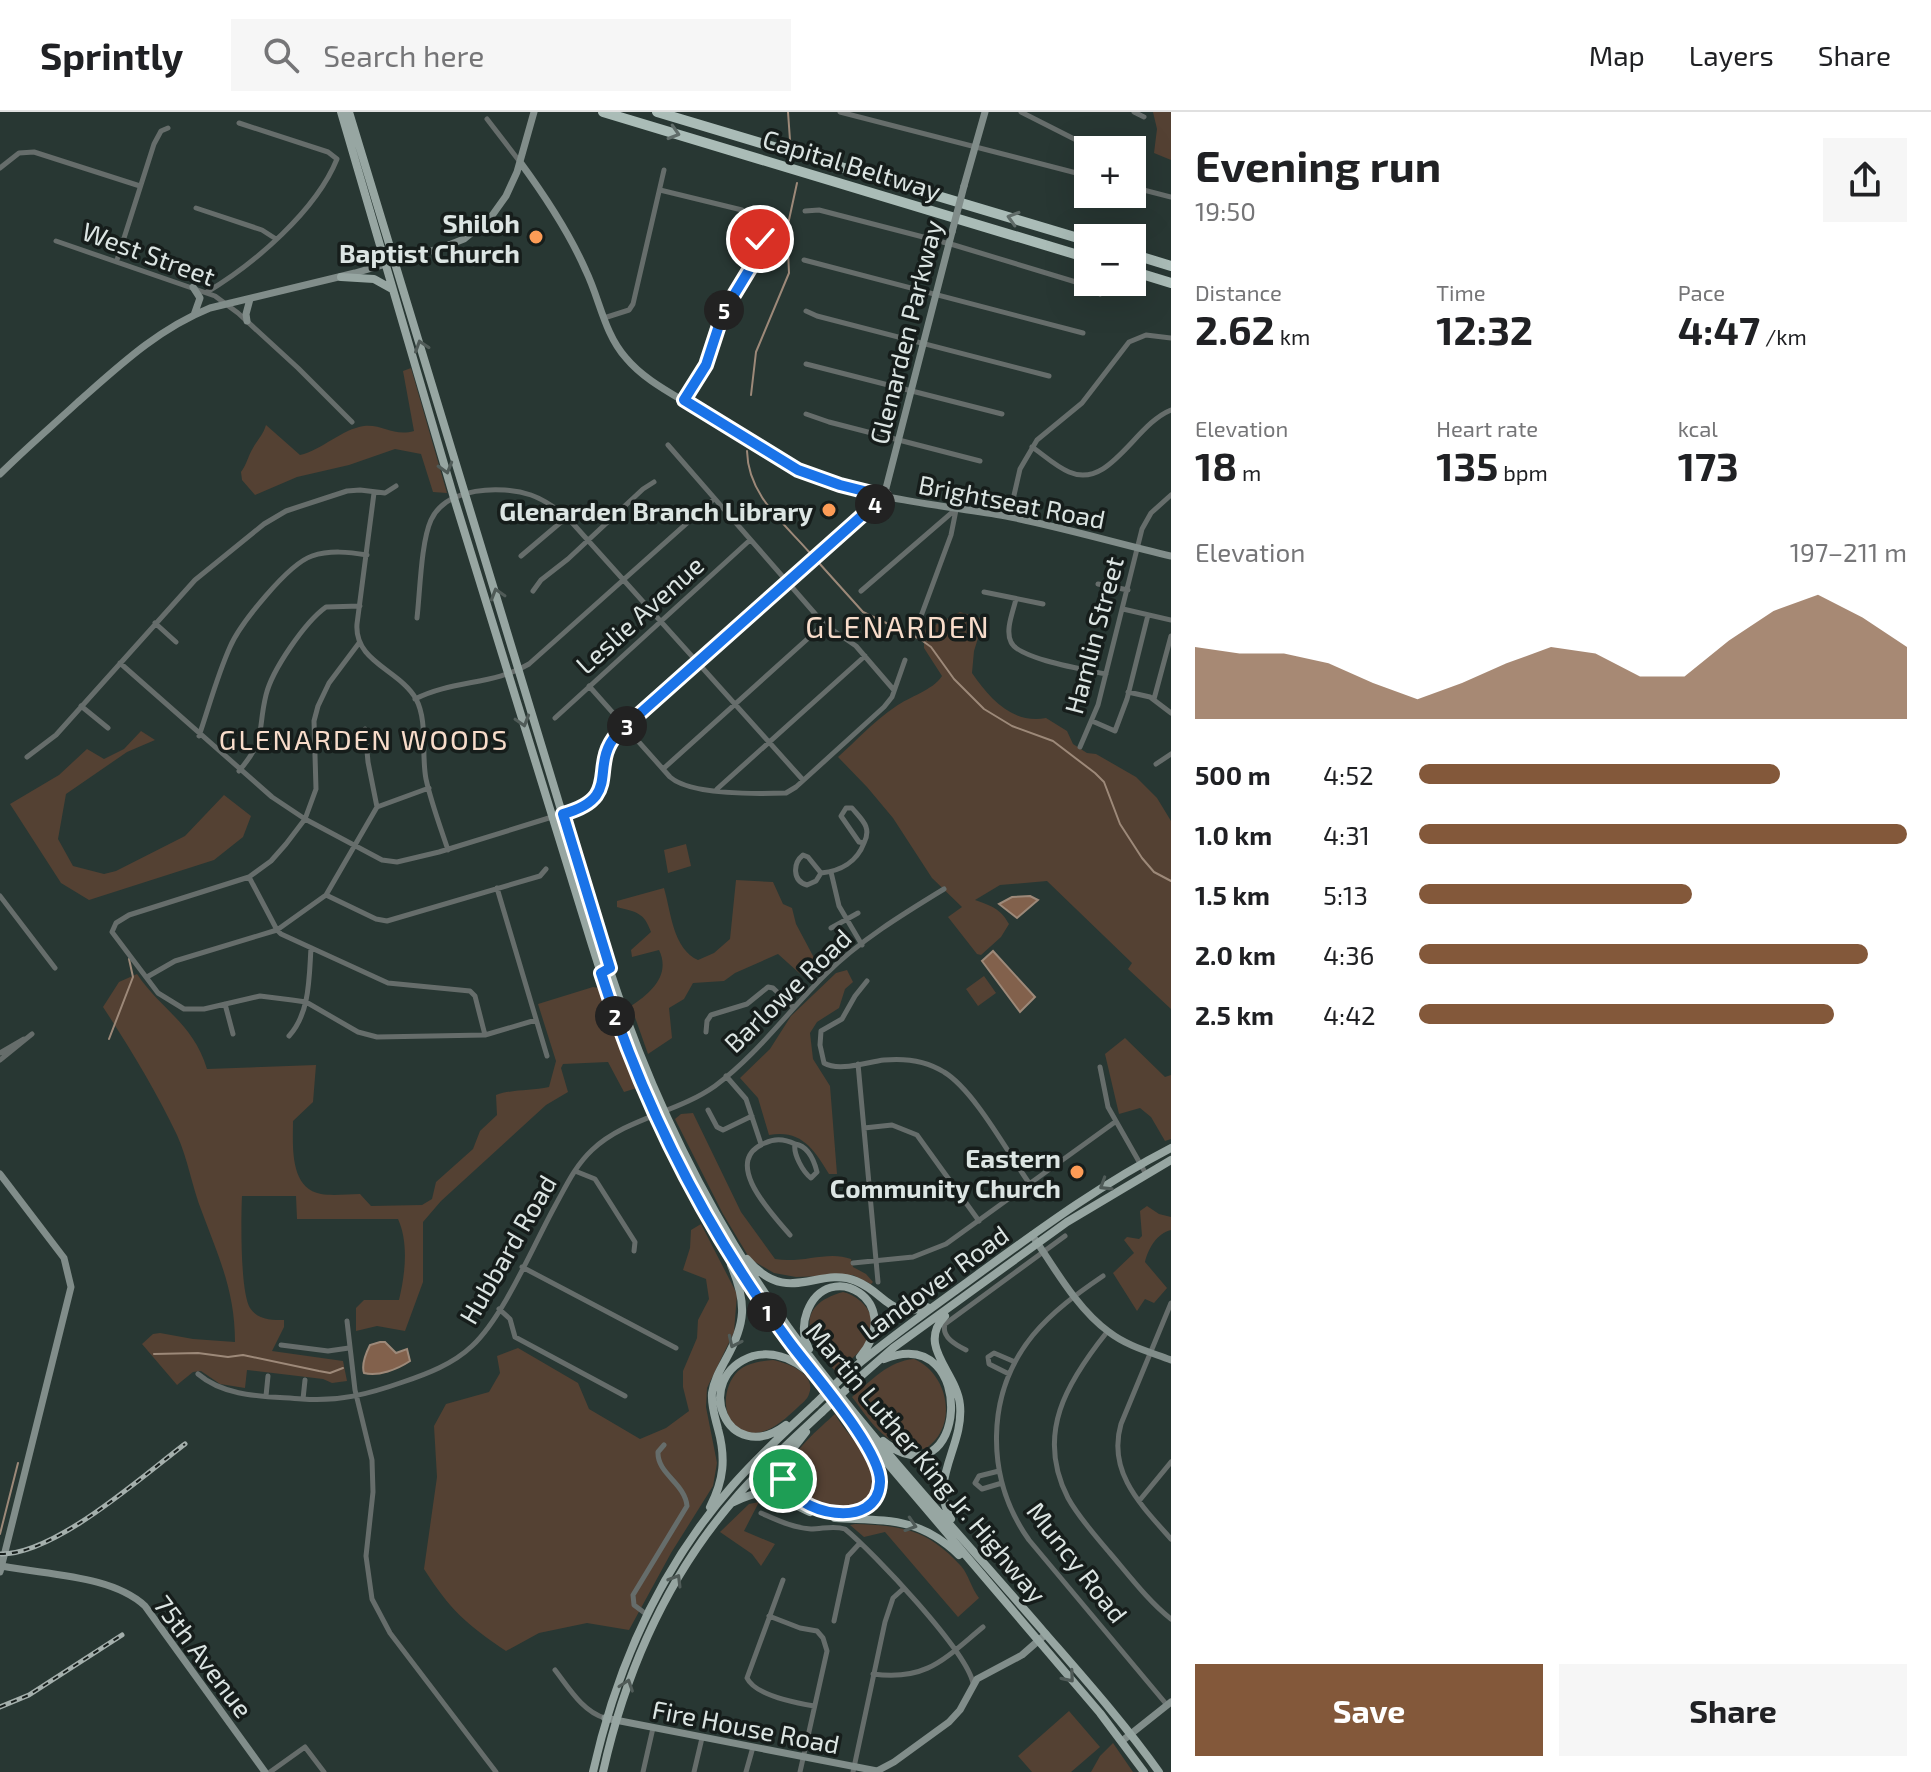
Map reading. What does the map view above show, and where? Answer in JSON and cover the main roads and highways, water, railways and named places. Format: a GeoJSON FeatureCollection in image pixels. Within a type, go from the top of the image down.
{"type":"FeatureCollection","features":[{"type":"Feature","properties":{"kind":"highway","name":"Capital Beltway"},"geometry":{"type":"LineString","coordinates":[[603,112],[1074,254]]}},
{"type":"Feature","properties":{"kind":"highway","name":"Capital Beltway"},"geometry":{"type":"LineString","coordinates":[[657,112],[1074,237]]}},
{"type":"Feature","properties":{"kind":"highway"},"geometry":{"type":"LineString","coordinates":[[1146,258],[1171,266]]}},
{"type":"Feature","properties":{"kind":"highway"},"geometry":{"type":"LineString","coordinates":[[1146,275],[1171,283]]}},
{"type":"Feature","properties":{"kind":"main road","name":"Martin Luther King Jr. Highway"},"geometry":{"type":"LineString","coordinates":[[341,112],[466,494],[563,814],[606,971]]}},
{"type":"Feature","properties":{"kind":"main road","name":"Martin Luther King Jr. Highway"},"geometry":{"type":"LineString","coordinates":[[349,112],[389,263],[392,289],[552,817],[659,1113],[726,1239],[842,1410],[984,1578],[1042,1638]]}},
{"type":"Feature","properties":{"kind":"main road"},"geometry":{"type":"LineString","coordinates":[[341,277],[374,279],[392,289]]}},
{"type":"Feature","properties":{"kind":"main road","name":"Landover Road"},"geometry":{"type":"LineString","coordinates":[[593,1772],[605,1718],[622,1667],[646,1614],[672,1566],[697,1529],[739,1478],[844,1376],[882,1344],[1091,1194],[1171,1148]]}},
{"type":"Feature","properties":{"kind":"main road","name":"Landover Road"},"geometry":{"type":"LineString","coordinates":[[603,1772],[631,1672],[655,1618],[690,1557],[730,1504],[876,1362],[967,1295],[1040,1248],[1097,1203],[1171,1160]]}},
{"type":"Feature","properties":{"kind":"main road"},"geometry":{"type":"LineString","coordinates":[[726,1239],[757,1270],[774,1280],[799,1284],[847,1279],[861,1283],[898,1309],[913,1311],[936,1305]]}},
{"type":"Feature","properties":{"kind":"main road"},"geometry":{"type":"LineString","coordinates":[[697,1529],[716,1495],[723,1471],[723,1449],[712,1405],[713,1386],[738,1337],[743,1314],[740,1284],[726,1239]]}},
{"type":"Feature","properties":{"kind":"main road"},"geometry":{"type":"LineString","coordinates":[[819,1376],[804,1337],[806,1314],[812,1301],[823,1292],[846,1286],[867,1299],[873,1309],[875,1326],[869,1346],[844,1376]]}},
{"type":"Feature","properties":{"kind":"main road"},"geometry":{"type":"LineString","coordinates":[[967,1295],[940,1321],[933,1342],[955,1384],[960,1410],[957,1440],[942,1481],[942,1500],[949,1517],[980,1558]]}},
{"type":"Feature","properties":{"kind":"main road"},"geometry":{"type":"LineString","coordinates":[[867,1428],[894,1449],[919,1455],[940,1446],[952,1421],[948,1388],[929,1358],[916,1353],[902,1353],[876,1362]]}},
{"type":"Feature","properties":{"kind":"main road"},"geometry":{"type":"LineString","coordinates":[[815,1404],[776,1432],[756,1438],[741,1434],[729,1424],[722,1413],[720,1396],[724,1379],[732,1369],[759,1355],[791,1360],[819,1376]]}},
{"type":"Feature","properties":{"kind":"main road","name":"Martin Luther King Jr. Highway"},"geometry":{"type":"LineString","coordinates":[[819,1376],[980,1558],[1042,1638],[1126,1738],[1159,1772]]}},
{"type":"Feature","properties":{"kind":"main road"},"geometry":{"type":"LineString","coordinates":[[822,1412],[787,1459],[783,1479],[790,1493],[806,1504],[826,1511],[850,1513],[865,1508],[873,1500],[879,1487],[879,1476],[869,1452],[842,1410]]}},
{"type":"Feature","properties":{"kind":"main road"},"geometry":{"type":"LineString","coordinates":[[730,1504],[753,1493],[768,1492],[829,1517],[894,1520],[910,1524],[938,1537],[984,1578]]}},
{"type":"Feature","properties":{"kind":"main road"},"geometry":{"type":"LineString","coordinates":[[646,1614],[655,1618]]}},
{"type":"Feature","properties":{"kind":"main road","name":"Martin Luther King Jr. Highway"},"geometry":{"type":"LineString","coordinates":[[1126,1738],[1144,1772]]}},
{"type":"Feature","properties":{"kind":"waterway"},"geometry":{"type":"LineString","coordinates":[[788,112],[790,140]]}},
{"type":"Feature","properties":{"kind":"waterway"},"geometry":{"type":"LineString","coordinates":[[751,395],[756,352],[789,273],[787,229],[797,183]]}},
{"type":"Feature","properties":{"kind":"waterway"},"geometry":{"type":"LineString","coordinates":[[747,451],[753,481],[760,494],[778,519],[810,553]]}},
{"type":"Feature","properties":{"kind":"waterway"},"geometry":{"type":"LineString","coordinates":[[819,563],[863,612],[931,647],[954,679],[984,709],[1012,726],[1053,741],[1095,773],[1104,782],[1120,824],[1142,858],[1154,872],[1171,881]]}},
{"type":"Feature","properties":{"kind":"waterway"},"geometry":{"type":"LineString","coordinates":[[109,1039],[133,977],[129,959]]}},
{"type":"Feature","properties":{"kind":"waterway"},"geometry":{"type":"LineString","coordinates":[[154,1354],[243,1355],[330,1373],[343,1368]]}},
{"type":"Feature","properties":{"kind":"waterway"},"geometry":{"type":"LineString","coordinates":[[0,1534],[18,1463]]}},
{"type":"Feature","properties":{"kind":"railway"},"geometry":{"type":"LineString","coordinates":[[0,1554],[22,1551],[71,1528],[122,1494],[185,1444]]}},
{"type":"Feature","properties":{"kind":"railway"},"geometry":{"type":"LineString","coordinates":[[0,1707],[29,1695],[122,1635]]}},
{"type":"Feature","properties":{"kind":"place","name":"Shiloh Baptist Church"},"geometry":{"type":"Point","coordinates":[536,237]}},
{"type":"Feature","properties":{"kind":"place","name":"Glenarden Branch Library"},"geometry":{"type":"Point","coordinates":[829,510]}},
{"type":"Feature","properties":{"kind":"place","name":"Eastern Community Church"},"geometry":{"type":"Point","coordinates":[1077,1172]}},
{"type":"Feature","properties":{"kind":"district","name":"GLENARDEN"},"geometry":{"type":"Point","coordinates":[898,626]}},
{"type":"Feature","properties":{"kind":"district","name":"GLENARDEN WOODS"},"geometry":{"type":"Point","coordinates":[364,739]}}]}
